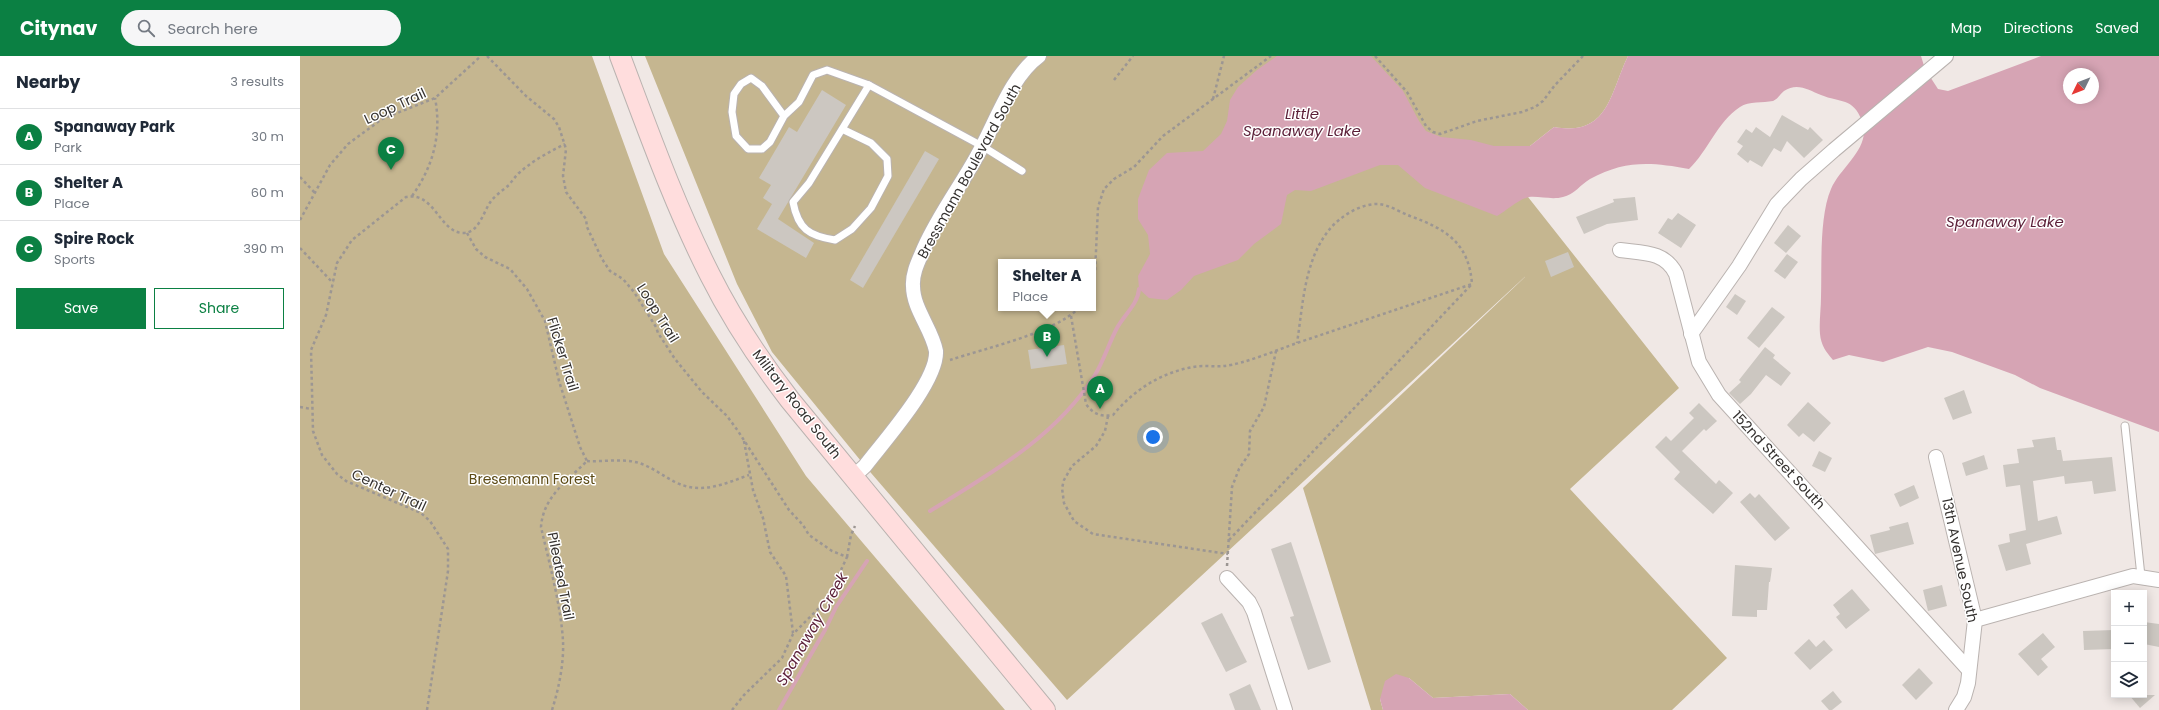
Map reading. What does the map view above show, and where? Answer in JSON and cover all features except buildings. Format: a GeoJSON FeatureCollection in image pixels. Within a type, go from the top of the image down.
{"type":"FeatureCollection","features":[{"type":"Feature","properties":{"kind":"main road","name":"Military Road South"},"geometry":{"type":"LineString","coordinates":[[620,56],[666,176],[698,250],[722,298],[772,376],[1045,710]]}},
{"type":"Feature","properties":{"kind":"street","name":"Bressmann Boulevard South"},"geometry":{"type":"LineString","coordinates":[[854,476],[865,466],[930,376],[937,358],[936,351],[916,302],[913,277],[924,247],[982,146],[1008,96],[1024,70],[1039,56]]}},
{"type":"Feature","properties":{"kind":"street"},"geometry":{"type":"LineString","coordinates":[[1691,334],[1739,266],[1777,204],[1801,179],[1834,150],[1941,61]]}},
{"type":"Feature","properties":{"kind":"street","name":"152nd Street South"},"geometry":{"type":"LineString","coordinates":[[1620,250],[1658,255],[1671,264],[1676,274],[1699,362],[1720,395],[1969,670]]}},
{"type":"Feature","properties":{"kind":"street","name":"13th Avenue South"},"geometry":{"type":"LineString","coordinates":[[1936,457],[1975,620],[1964,697],[1956,710]]}},
{"type":"Feature","properties":{"kind":"street"},"geometry":{"type":"LineString","coordinates":[[1975,620],[2133,576],[2141,576],[2159,580]]}},
{"type":"Feature","properties":{"kind":"street"},"geometry":{"type":"LineString","coordinates":[[1227,578],[1249,602],[1254,612],[1285,710]]}},
{"type":"Feature","properties":{"kind":"lane"},"geometry":{"type":"LineString","coordinates":[[784,116],[762,86],[751,78],[740,84],[734,94],[732,112],[736,136],[748,150],[762,149],[770,142],[784,116],[800,102],[813,75],[827,70],[869,85],[982,146],[1022,171]]}},
{"type":"Feature","properties":{"kind":"lane"},"geometry":{"type":"LineString","coordinates":[[842,129],[871,143],[887,159],[888,176],[871,208],[852,229],[835,240],[818,237],[803,229],[795,216],[793,202],[809,182],[869,85]]}},
{"type":"Feature","properties":{"kind":"lane"},"geometry":{"type":"LineString","coordinates":[[2125,426],[2141,576]]}},
{"type":"Feature","properties":{"kind":"path","name":"Loop Trail"},"geometry":{"type":"LineString","coordinates":[[300,220],[330,165],[359,135],[382,120],[435,98],[481,56]]}},
{"type":"Feature","properties":{"kind":"path","name":"Loop Trail"},"geometry":{"type":"LineString","coordinates":[[488,56],[526,96],[554,119],[559,127],[566,149],[563,176],[566,192],[586,219],[587,227],[602,259],[610,271],[623,278],[634,292],[668,349],[702,392],[727,416],[773,483],[780,498],[809,534],[832,551],[847,558]]}},
{"type":"Feature","properties":{"kind":"path"},"geometry":{"type":"LineString","coordinates":[[1114,80],[1133,56]]}},
{"type":"Feature","properties":{"kind":"path"},"geometry":{"type":"LineString","coordinates":[[1213,100],[1224,56]]}},
{"type":"Feature","properties":{"kind":"path"},"geometry":{"type":"LineString","coordinates":[[1096,259],[1098,207],[1104,189],[1114,179],[1134,166],[1163,136],[1271,56]]}},
{"type":"Feature","properties":{"kind":"path"},"geometry":{"type":"LineString","coordinates":[[1375,56],[1408,92],[1429,129],[1440,134],[1477,121],[1522,112],[1535,107],[1543,101],[1555,84],[1583,56]]}},
{"type":"Feature","properties":{"kind":"path"},"geometry":{"type":"LineString","coordinates":[[435,98],[438,122],[434,150],[425,174],[411,196],[425,200],[454,230],[467,233],[475,228],[492,200],[519,173],[548,152],[565,144]]}},
{"type":"Feature","properties":{"kind":"path"},"geometry":{"type":"LineString","coordinates":[[300,177],[314,193]]}},
{"type":"Feature","properties":{"kind":"path","name":"Center Trail"},"geometry":{"type":"LineString","coordinates":[[411,196],[406,197],[352,240],[337,263],[334,283],[326,315],[311,350],[311,409],[313,431],[317,443],[322,455],[336,474],[346,482],[421,513],[438,531],[448,549],[448,572],[427,710]]}},
{"type":"Feature","properties":{"kind":"path"},"geometry":{"type":"LineString","coordinates":[[1297,343],[1310,265],[1329,230],[1343,217],[1360,208],[1379,204],[1440,227],[1454,240],[1465,256],[1472,284]]}},
{"type":"Feature","properties":{"kind":"path","name":"Flicker Trail"},"geometry":{"type":"LineString","coordinates":[[467,233],[476,249],[485,257],[510,269],[527,289],[544,321],[559,381],[580,447],[587,461]]}},
{"type":"Feature","properties":{"kind":"path"},"geometry":{"type":"LineString","coordinates":[[300,248],[334,283]]}},
{"type":"Feature","properties":{"kind":"path"},"geometry":{"type":"LineString","coordinates":[[1071,316],[1086,404],[1093,412],[1108,416],[1113,415],[1136,392],[1164,376],[1194,367],[1224,366],[1472,284]]}},
{"type":"Feature","properties":{"kind":"path"},"geometry":{"type":"LineString","coordinates":[[1229,540],[1472,284]]}},
{"type":"Feature","properties":{"kind":"path"},"geometry":{"type":"LineString","coordinates":[[950,360],[1051,327],[1071,316],[1076,311]]}},
{"type":"Feature","properties":{"kind":"path"},"geometry":{"type":"LineString","coordinates":[[1227,578],[1232,487],[1239,469],[1249,454],[1250,431],[1264,407],[1276,350]]}},
{"type":"Feature","properties":{"kind":"path"},"geometry":{"type":"LineString","coordinates":[[300,408],[311,409]]}},
{"type":"Feature","properties":{"kind":"path"},"geometry":{"type":"LineString","coordinates":[[1108,416],[1105,431],[1096,446],[1072,466],[1064,480],[1062,488],[1064,503],[1074,521],[1093,534],[1228,554]]}},
{"type":"Feature","properties":{"kind":"path","name":"Loop Trail"},"geometry":{"type":"LineString","coordinates":[[744,440],[749,475],[763,518],[770,552],[786,576],[793,634]]}},
{"type":"Feature","properties":{"kind":"path"},"geometry":{"type":"LineString","coordinates":[[587,461],[628,461],[640,464],[676,483],[692,488],[716,487],[749,475]]}},
{"type":"Feature","properties":{"kind":"path","name":"Pileated Trail"},"geometry":{"type":"LineString","coordinates":[[552,710],[562,662],[563,642],[561,625],[541,527],[542,517],[548,502],[558,489],[587,461]]}},
{"type":"Feature","properties":{"kind":"path"},"geometry":{"type":"LineString","coordinates":[[732,710],[744,695],[782,658],[793,634],[827,600],[847,558],[851,535],[855,526]]}},
{"type":"Feature","properties":{"kind":"green space","name":"Bresemann Forest"},"geometry":{"type":"Polygon","coordinates":[[[300,56],[592,56],[664,254],[806,476],[1005,710],[300,710],[300,56]]]}},
{"type":"Feature","properties":{"kind":"green space"},"geometry":{"type":"Polygon","coordinates":[[[645,56],[1628,56],[1611,97],[1605,109],[1597,119],[1586,125],[1572,128],[1554,127],[1530,146],[1528,197],[1679,388],[1570,489],[1727,658],[1672,710],[1528,710],[1510,694],[1433,698],[1409,678],[1380,699],[1383,710],[1371,710],[1303,488],[1528,274],[1067,700],[865,466],[772,352],[737,284],[645,56]]]}},
{"type":"Feature","properties":{"kind":"water","name":"Spanaway Lake"},"geometry":{"type":"Polygon","coordinates":[[[1277,56],[1371,56],[1403,91],[1426,131],[1441,137],[1471,140],[1494,146],[1530,146],[1554,127],[1572,128],[1586,125],[1597,119],[1605,109],[1611,97],[1628,56],[1921,56],[1925,69],[1938,89],[1948,91],[2041,56],[2159,56],[2159,432],[2040,388],[2015,375],[1952,352],[1928,347],[1883,362],[1849,355],[1833,360],[1821,342],[1820,334],[1822,242],[1825,213],[1827,200],[1831,189],[1859,148],[1863,140],[1864,131],[1862,121],[1858,113],[1850,104],[1798,87],[1789,88],[1773,101],[1744,105],[1732,113],[1719,128],[1696,162],[1689,169],[1650,164],[1638,164],[1615,168],[1590,179],[1567,196],[1559,198],[1525,198],[1497,216],[1425,188],[1398,165],[1380,165],[1311,191],[1295,190],[1287,195],[1281,224],[1254,244],[1238,260],[1194,276],[1181,290],[1167,300],[1149,298],[1139,289],[1138,276],[1150,254],[1148,235],[1138,219],[1138,199],[1149,170],[1167,153],[1203,151],[1221,134],[1227,121],[1230,100],[1238,87],[1257,70],[1277,56]]]}},
{"type":"Feature","properties":{"kind":"water"},"geometry":{"type":"Polygon","coordinates":[[[1396,674],[1409,678],[1433,698],[1510,694],[1528,710],[1383,710],[1380,699],[1385,681],[1396,674]]]}},
{"type":"Feature","properties":{"kind":"waterway","name":"Spanaway Creek"},"geometry":{"type":"LineString","coordinates":[[930,511],[998,468],[1041,436],[1061,417],[1079,397],[1095,375],[1117,328],[1136,300],[1139,289]]}},
{"type":"Feature","properties":{"kind":"waterway","name":"Spanaway Creek"},"geometry":{"type":"LineString","coordinates":[[779,710],[825,630],[836,607],[867,561]]}},
{"type":"Feature","properties":{"kind":"place","name":"Spire Rock"},"geometry":{"type":"Point","coordinates":[391,170]}},
{"type":"Feature","properties":{"kind":"place","name":"Shelter A"},"geometry":{"type":"Point","coordinates":[1047,357]}},
{"type":"Feature","properties":{"kind":"place","name":"Spanaway Park"},"geometry":{"type":"Point","coordinates":[1100,409]}},
{"type":"Feature","properties":{"kind":"water label","name":"Little Spanaway Lake"},"geometry":{"type":"Point","coordinates":[1302,122]}}]}
